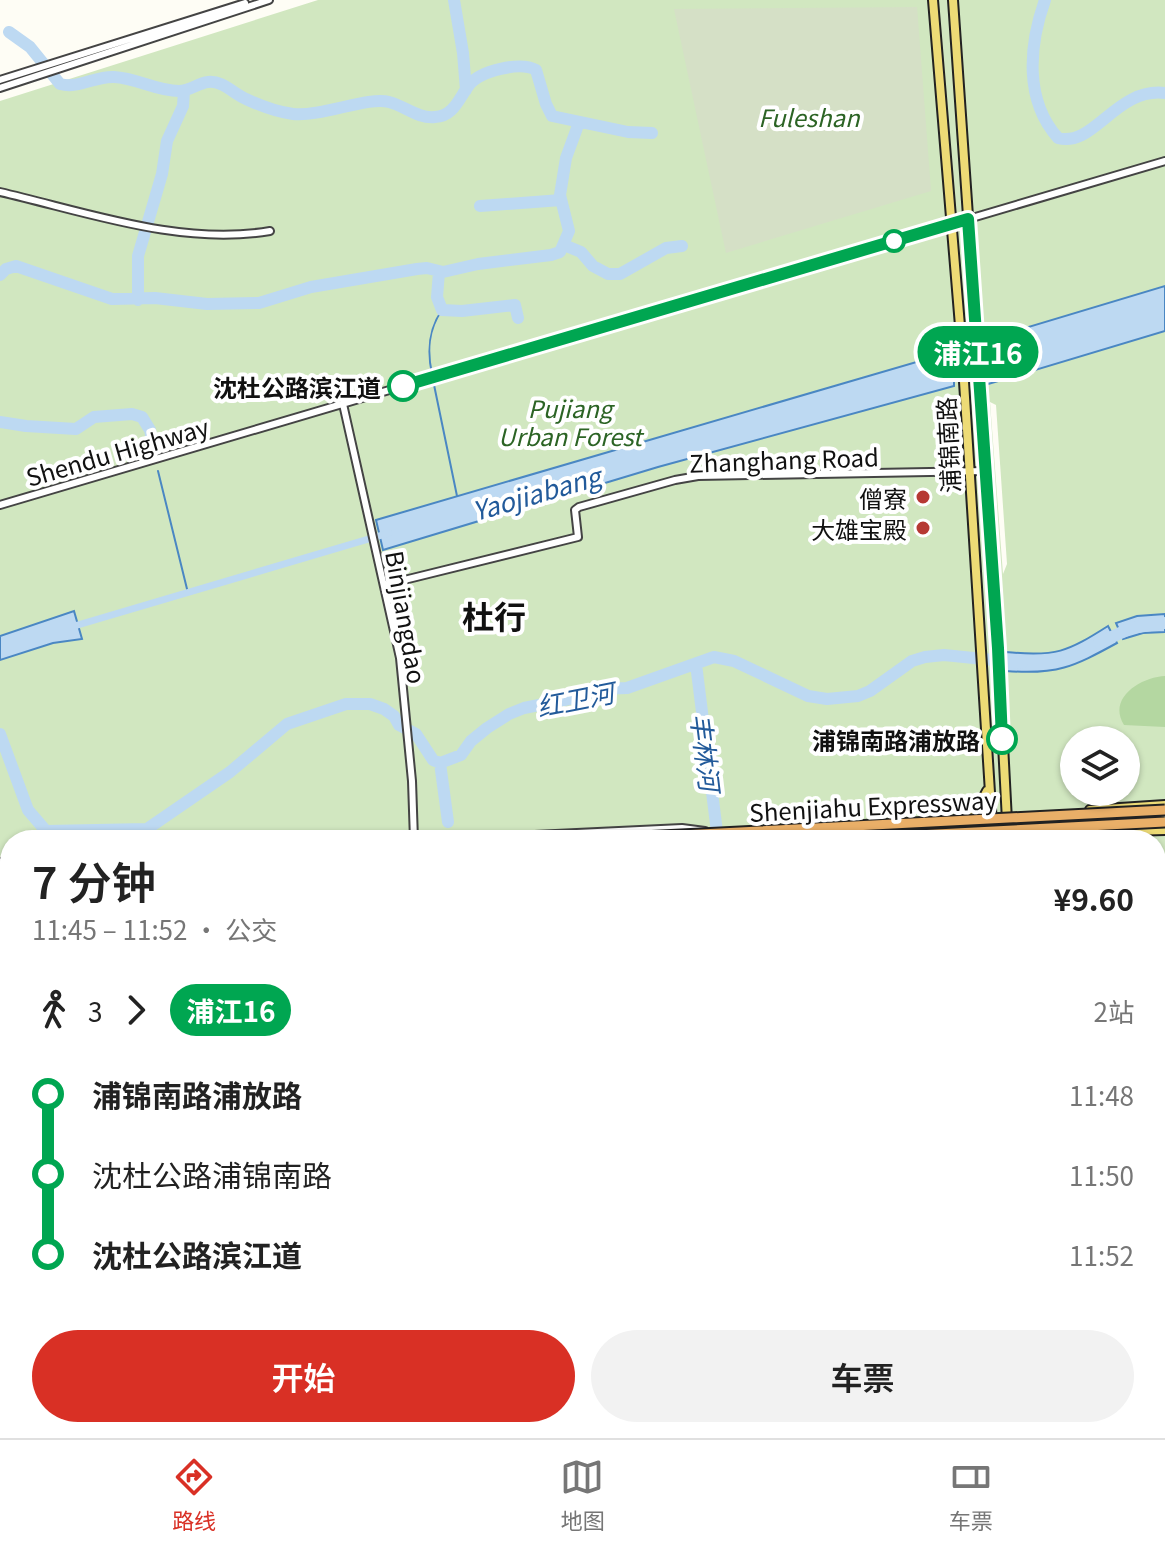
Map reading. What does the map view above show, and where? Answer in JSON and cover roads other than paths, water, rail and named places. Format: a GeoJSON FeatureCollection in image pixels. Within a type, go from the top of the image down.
{"type":"FeatureCollection","features":[{"type":"Feature","properties":{"kind":"highway","name":"Shenjiahu Expressway"},"geometry":{"type":"LineString","coordinates":[[759,830],[1165,807]]}},
{"type":"Feature","properties":{"kind":"highway","name":"Shenjiahu Expressway"},"geometry":{"type":"LineString","coordinates":[[1012,830],[1165,822]]}},
{"type":"Feature","properties":{"kind":"main road","name":"浦锦南路"},"geometry":{"type":"LineString","coordinates":[[933,0],[962,350],[992,830]]}},
{"type":"Feature","properties":{"kind":"main road"},"geometry":{"type":"LineString","coordinates":[[953,0],[1000,668],[1008,830]]}},
{"type":"Feature","properties":{"kind":"main road"},"geometry":{"type":"LineString","coordinates":[[958,818],[979,806],[989,782]]}},
{"type":"Feature","properties":{"kind":"main road"},"geometry":{"type":"LineString","coordinates":[[728,830],[1165,807]]}},
{"type":"Feature","properties":{"kind":"street"},"geometry":{"type":"LineString","coordinates":[[58,66],[256,0]]}},
{"type":"Feature","properties":{"kind":"street"},"geometry":{"type":"LineString","coordinates":[[0,80],[38,72],[269,0]]}},
{"type":"Feature","properties":{"kind":"street"},"geometry":{"type":"LineString","coordinates":[[0,88],[38,72]]}},
{"type":"Feature","properties":{"kind":"street","name":"Shendu Highway"},"geometry":{"type":"LineString","coordinates":[[0,505],[1165,161]]}},
{"type":"Feature","properties":{"kind":"street"},"geometry":{"type":"LineString","coordinates":[[0,192],[175,231],[214,235],[248,235],[270,231]]}},
{"type":"Feature","properties":{"kind":"street","name":"Binjiangdao"},"geometry":{"type":"LineString","coordinates":[[343,404],[400,658],[414,830]]}},
{"type":"Feature","properties":{"kind":"street","name":"Zhanghang Road"},"geometry":{"type":"LineString","coordinates":[[384,585],[578,537],[574,515],[579,507],[675,480],[698,476],[986,471]]}},
{"type":"Feature","properties":{"kind":"street"},"geometry":{"type":"LineString","coordinates":[[640,830],[701,830]]}},
{"type":"Feature","properties":{"kind":"water"},"geometry":{"type":"Polygon","coordinates":[[[1165,286],[1165,331],[985,385],[982,341],[1165,286]]]}},
{"type":"Feature","properties":{"kind":"water"},"geometry":{"type":"Polygon","coordinates":[[[954,351],[954,386],[658,467],[383,550],[376,520],[954,351]]]}},
{"type":"Feature","properties":{"kind":"water"},"geometry":{"type":"Polygon","coordinates":[[[74,611],[82,639],[53,643],[0,660],[0,636],[74,611]]]}},
{"type":"Feature","properties":{"kind":"water"},"geometry":{"type":"Polygon","coordinates":[[[1165,614],[1165,632],[1143,633],[1123,639],[1116,623],[1137,616],[1165,614]]]}},
{"type":"Feature","properties":{"kind":"water"},"geometry":{"type":"Polygon","coordinates":[[[1108,626],[1117,643],[1088,658],[1052,670],[1006,671],[1006,652],[1037,654],[1060,651],[1108,626]]]}},
{"type":"Feature","properties":{"kind":"waterway"},"geometry":{"type":"LineString","coordinates":[[454,0],[466,90]]}},
{"type":"Feature","properties":{"kind":"waterway"},"geometry":{"type":"LineString","coordinates":[[1045,0],[1036,35],[1033,72],[1039,107],[1058,138],[1071,139],[1083,134],[1133,99],[1165,93]]}},
{"type":"Feature","properties":{"kind":"waterway"},"geometry":{"type":"LineString","coordinates":[[9,32],[30,47],[60,84],[74,85],[114,77],[179,91],[213,82],[257,104],[293,114],[317,113],[380,101],[423,116],[442,116],[482,75],[511,67],[529,67],[536,70],[552,116],[628,132],[652,133]]}},
{"type":"Feature","properties":{"kind":"waterway"},"geometry":{"type":"LineString","coordinates":[[138,300],[138,256],[162,174],[167,141],[183,106],[184,91]]}},
{"type":"Feature","properties":{"kind":"waterway"},"geometry":{"type":"LineString","coordinates":[[0,275],[16,266],[112,299],[155,298],[207,304],[259,303],[311,287],[417,269],[443,272],[478,264],[551,255],[560,252],[569,231],[560,195],[566,158],[577,123]]}},
{"type":"Feature","properties":{"kind":"waterway"},"geometry":{"type":"LineString","coordinates":[[480,206],[561,200]]}},
{"type":"Feature","properties":{"kind":"waterway"},"geometry":{"type":"LineString","coordinates":[[564,245],[581,252],[593,266],[608,274],[620,274],[666,248],[682,246]]}},
{"type":"Feature","properties":{"kind":"waterway"},"geometry":{"type":"LineString","coordinates":[[439,272],[437,297],[442,310],[515,305],[518,318]]}},
{"type":"Feature","properties":{"kind":"waterway"},"geometry":{"type":"LineString","coordinates":[[432,374],[430,341],[442,310]]}},
{"type":"Feature","properties":{"kind":"waterway","name":"Yaojiabang"},"geometry":{"type":"LineString","coordinates":[[947,371],[992,358]]}},
{"type":"Feature","properties":{"kind":"waterway"},"geometry":{"type":"LineString","coordinates":[[433,380],[457,496]]}},
{"type":"Feature","properties":{"kind":"waterway"},"geometry":{"type":"LineString","coordinates":[[0,422],[76,429],[94,417],[132,414],[142,417],[150,430],[155,454]]}},
{"type":"Feature","properties":{"kind":"waterway"},"geometry":{"type":"LineString","coordinates":[[158,471],[188,593]]}},
{"type":"Feature","properties":{"kind":"waterway","name":"Yaojiabang"},"geometry":{"type":"LineString","coordinates":[[71,627],[389,533]]}},
{"type":"Feature","properties":{"kind":"waterway","name":"红卫河"},"geometry":{"type":"LineString","coordinates":[[1099,643],[1131,628],[1165,623]]}},
{"type":"Feature","properties":{"kind":"waterway","name":"红卫河"},"geometry":{"type":"LineString","coordinates":[[96,830],[147,829],[230,772],[287,724],[346,704],[370,704],[384,709],[394,716],[399,725],[416,734],[433,760],[440,763],[461,755],[471,741],[487,728],[524,708],[579,697],[600,689],[627,688],[714,657],[734,661],[808,696],[827,699],[858,696],[870,691],[912,661],[925,657],[944,655],[1022,663]]}},
{"type":"Feature","properties":{"kind":"waterway","name":"丰林河"},"geometry":{"type":"LineString","coordinates":[[696,664],[717,830]]}},
{"type":"Feature","properties":{"kind":"waterway","name":"红卫河"},"geometry":{"type":"LineString","coordinates":[[0,734],[28,810],[45,830]]}},
{"type":"Feature","properties":{"kind":"waterway","name":"丰林河"},"geometry":{"type":"LineString","coordinates":[[440,763],[448,822]]}},
{"type":"Feature","properties":{"kind":"place","name":"沈杜公路滨江道"},"geometry":{"type":"Point","coordinates":[403,386]}},
{"type":"Feature","properties":{"kind":"place","name":"僧寮"},"geometry":{"type":"Point","coordinates":[923,497]}},
{"type":"Feature","properties":{"kind":"place","name":"大雄宝殿"},"geometry":{"type":"Point","coordinates":[923,528]}},
{"type":"Feature","properties":{"kind":"place","name":"浦锦南路浦放路"},"geometry":{"type":"Point","coordinates":[1002,739]}},
{"type":"Feature","properties":{"kind":"district","name":"杜行"},"geometry":{"type":"Point","coordinates":[494,615]}},
{"type":"Feature","properties":{"kind":"park label","name":"Fuleshan"},"geometry":{"type":"Point","coordinates":[809,116]}},
{"type":"Feature","properties":{"kind":"park label","name":"Pujiang Urban Forest"},"geometry":{"type":"Point","coordinates":[570,421]}}]}
